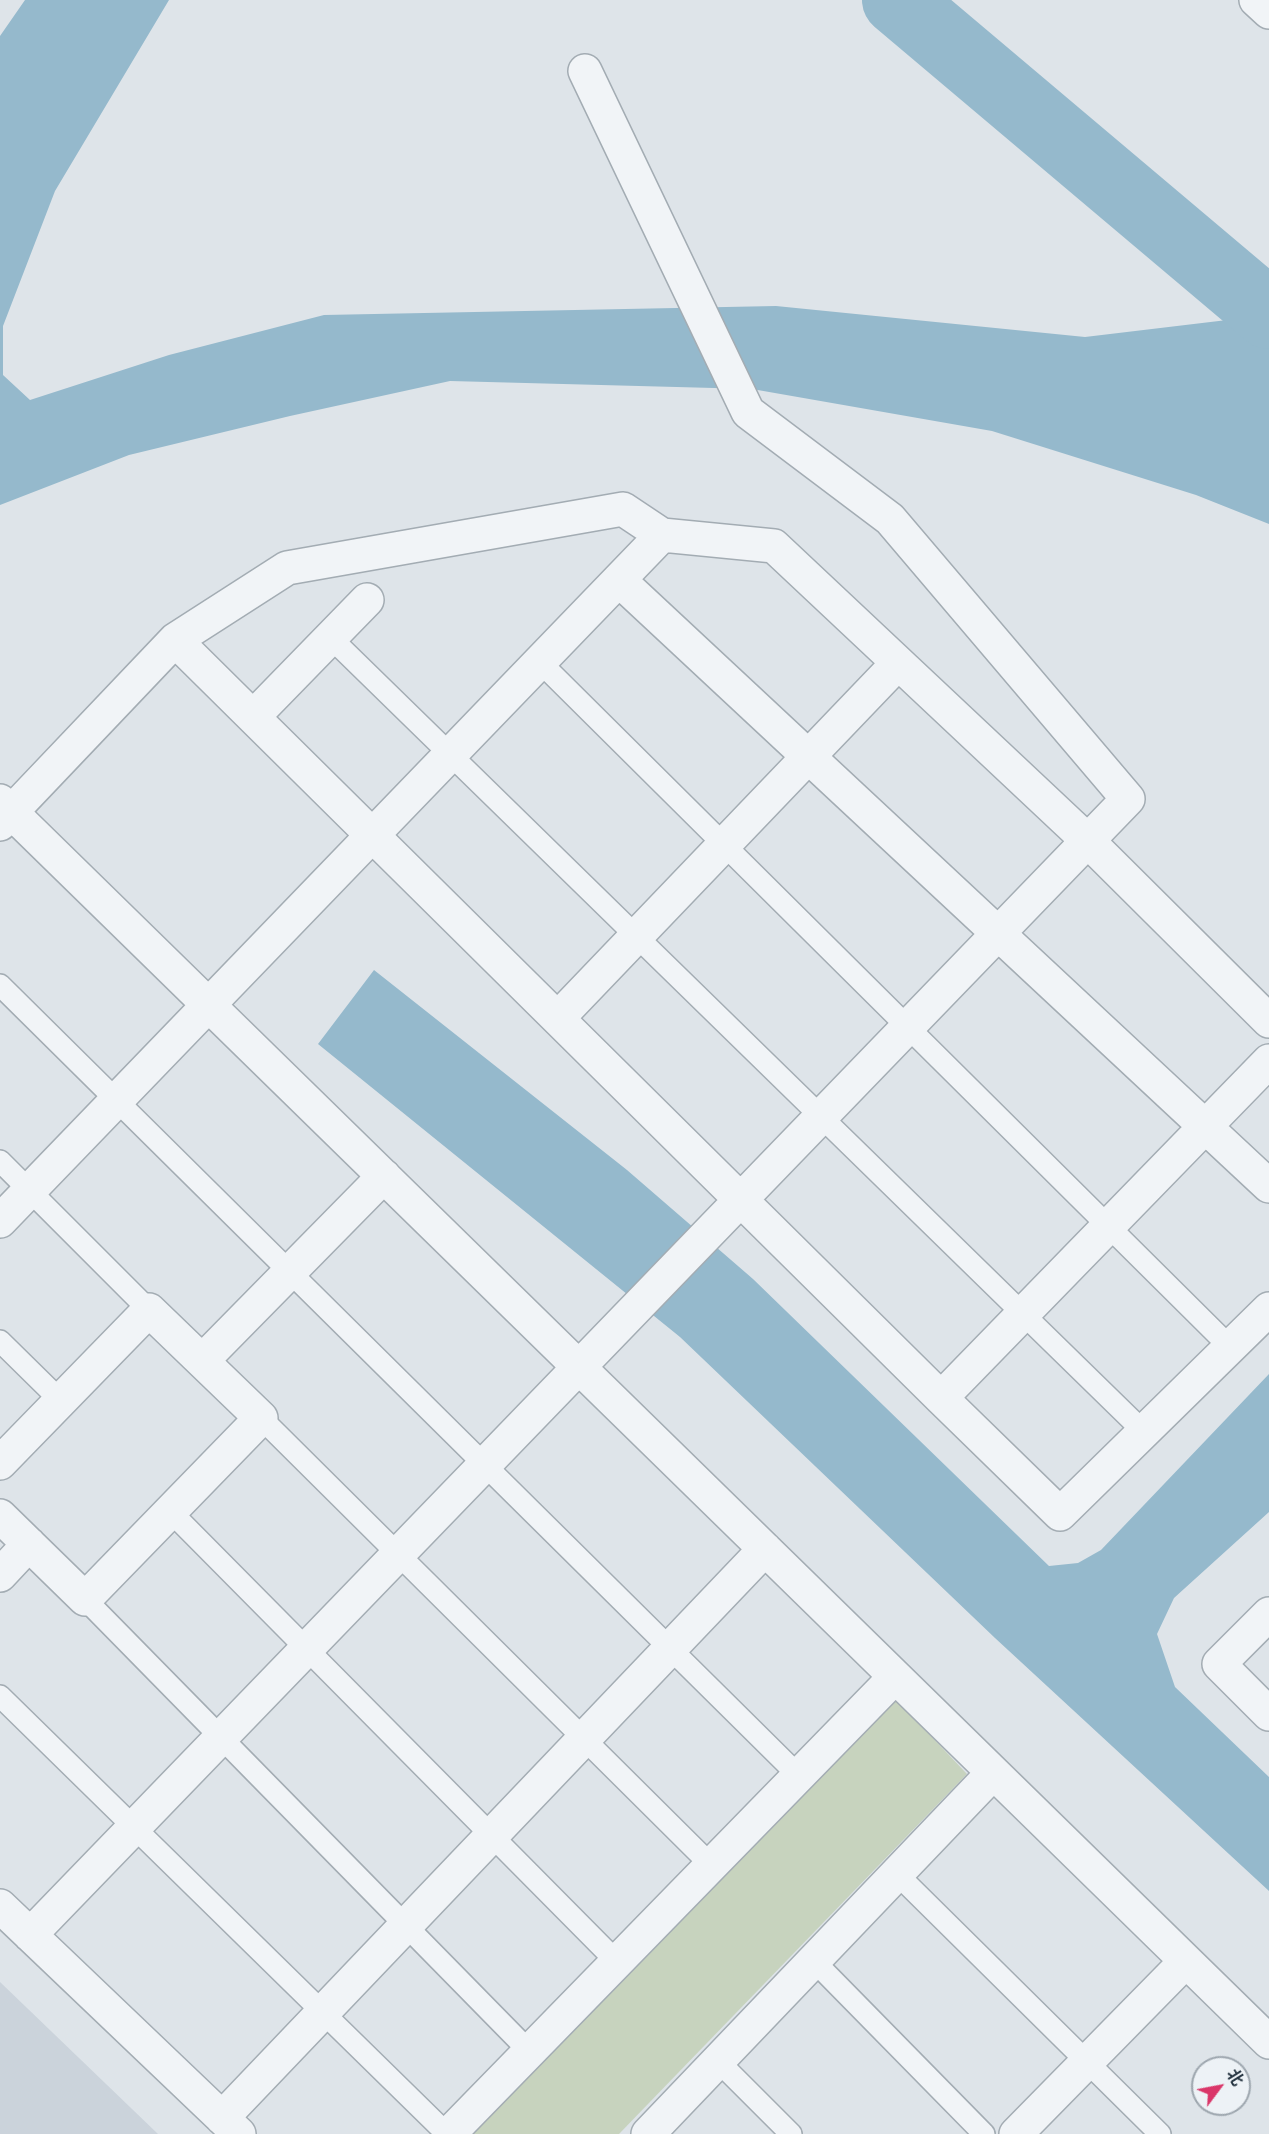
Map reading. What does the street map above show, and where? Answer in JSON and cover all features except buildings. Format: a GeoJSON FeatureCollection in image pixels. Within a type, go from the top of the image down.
{"type":"FeatureCollection","features":[{"type":"Feature","properties":{"kind":"street"},"geometry":{"type":"LineString","coordinates":[[1256,0],[1269,12]]}},
{"type":"Feature","properties":{"kind":"street"},"geometry":{"type":"LineString","coordinates":[[30,1935],[1128,800],[890,519],[748,412],[585,71]]}},
{"type":"Feature","properties":{"kind":"street"},"geometry":{"type":"LineString","coordinates":[[1269,1021],[1088,841],[774,546],[662,535],[623,509],[287,568],[175,640],[4,812],[384,1176],[1269,2042]]}},
{"type":"Feature","properties":{"kind":"street"},"geometry":{"type":"LineString","coordinates":[[0,1221],[662,535]]}},
{"type":"Feature","properties":{"kind":"street"},"geometry":{"type":"LineString","coordinates":[[619,580],[1269,1186]]}},
{"type":"Feature","properties":{"kind":"street"},"geometry":{"type":"LineString","coordinates":[[253,717],[367,600]]}},
{"type":"Feature","properties":{"kind":"street"},"geometry":{"type":"LineString","coordinates":[[175,640],[1060,1514],[1269,1309]]}},
{"type":"Feature","properties":{"kind":"street"},"geometry":{"type":"LineString","coordinates":[[558,1018],[898,663]]}},
{"type":"Feature","properties":{"kind":"street"},"geometry":{"type":"LineString","coordinates":[[941,1398],[1269,1061]]}},
{"type":"Feature","properties":{"kind":"street"},"geometry":{"type":"LineString","coordinates":[[202,1361],[384,1176]]}},
{"type":"Feature","properties":{"kind":"street"},"geometry":{"type":"LineString","coordinates":[[0,1463],[149,1310],[261,1418],[85,1599],[0,1516]]}},
{"type":"Feature","properties":{"kind":"street"},"geometry":{"type":"LineString","coordinates":[[0,1575],[29,1544]]}},
{"type":"Feature","properties":{"kind":"street"},"geometry":{"type":"LineString","coordinates":[[0,1906],[230,2126],[323,2012],[765,1549]]}},
{"type":"Feature","properties":{"kind":"street"},"geometry":{"type":"LineString","coordinates":[[1269,1614],[1219,1664],[1269,1714]]}},
{"type":"Feature","properties":{"kind":"street"},"geometry":{"type":"LineString","coordinates":[[448,2134],[895,1677]]}},
{"type":"Feature","properties":{"kind":"street"},"geometry":{"type":"LineString","coordinates":[[648,2134],[993,1773]]}},
{"type":"Feature","properties":{"kind":"street"},"geometry":{"type":"LineString","coordinates":[[1016,2134],[1186,1961]]}},
{"type":"Feature","properties":{"kind":"lane"},"geometry":{"type":"LineString","coordinates":[[331,638],[1144,1432]]}},
{"type":"Feature","properties":{"kind":"lane"},"geometry":{"type":"LineString","coordinates":[[540,662],[1230,1347]]}},
{"type":"Feature","properties":{"kind":"lane"},"geometry":{"type":"LineString","coordinates":[[0,985],[798,1776]]}},
{"type":"Feature","properties":{"kind":"lane"},"geometry":{"type":"LineString","coordinates":[[0,1161],[149,1310]]}},
{"type":"Feature","properties":{"kind":"lane"},"geometry":{"type":"LineString","coordinates":[[0,1341],[61,1401]]}},
{"type":"Feature","properties":{"kind":"lane"},"geometry":{"type":"LineString","coordinates":[[261,1418],[711,1865]]}},
{"type":"Feature","properties":{"kind":"lane"},"geometry":{"type":"LineString","coordinates":[[170,1511],[617,1962]]}},
{"type":"Feature","properties":{"kind":"lane"},"geometry":{"type":"LineString","coordinates":[[85,1599],[530,2051]]}},
{"type":"Feature","properties":{"kind":"lane"},"geometry":{"type":"LineString","coordinates":[[0,1696],[448,2134]]}},
{"type":"Feature","properties":{"kind":"lane"},"geometry":{"type":"LineString","coordinates":[[897,1874],[1160,2134]]}},
{"type":"Feature","properties":{"kind":"lane"},"geometry":{"type":"LineString","coordinates":[[814,1961],[984,2134]]}},
{"type":"Feature","properties":{"kind":"lane"},"geometry":{"type":"LineString","coordinates":[[718,2061],[791,2134]]}},
{"type":"Feature","properties":{"kind":"shaded area"},"geometry":{"type":"Polygon","coordinates":[[[0,1982],[158,2134],[0,2134],[0,1982]]]}},
{"type":"Feature","properties":{"kind":"green space"},"geometry":{"type":"Polygon","coordinates":[[[893,1696],[967,1774],[619,2134],[466,2134],[893,1696]]]}},
{"type":"Feature","properties":{"kind":"water"},"geometry":{"type":"Polygon","coordinates":[[[25,0],[169,0],[55,191],[3,326],[3,375],[30,400],[169,355],[324,315],[776,306],[1085,337],[1269,315],[1269,524],[1196,495],[992,431],[752,389],[450,381],[290,416],[129,455],[0,505],[0,36],[25,0]]]}},
{"type":"Feature","properties":{"kind":"water"},"geometry":{"type":"Polygon","coordinates":[[[374,970],[627,1170],[753,1279],[1049,1566],[1078,1563],[1101,1550],[1269,1374],[1269,1512],[1174,1598],[1157,1634],[1175,1687],[1269,1777],[1269,1891],[995,1638],[680,1337],[318,1044],[374,970]]]}},
{"type":"Feature","properties":{"kind":"waterway"},"geometry":{"type":"LineString","coordinates":[[897,0],[1269,314]]}}]}
